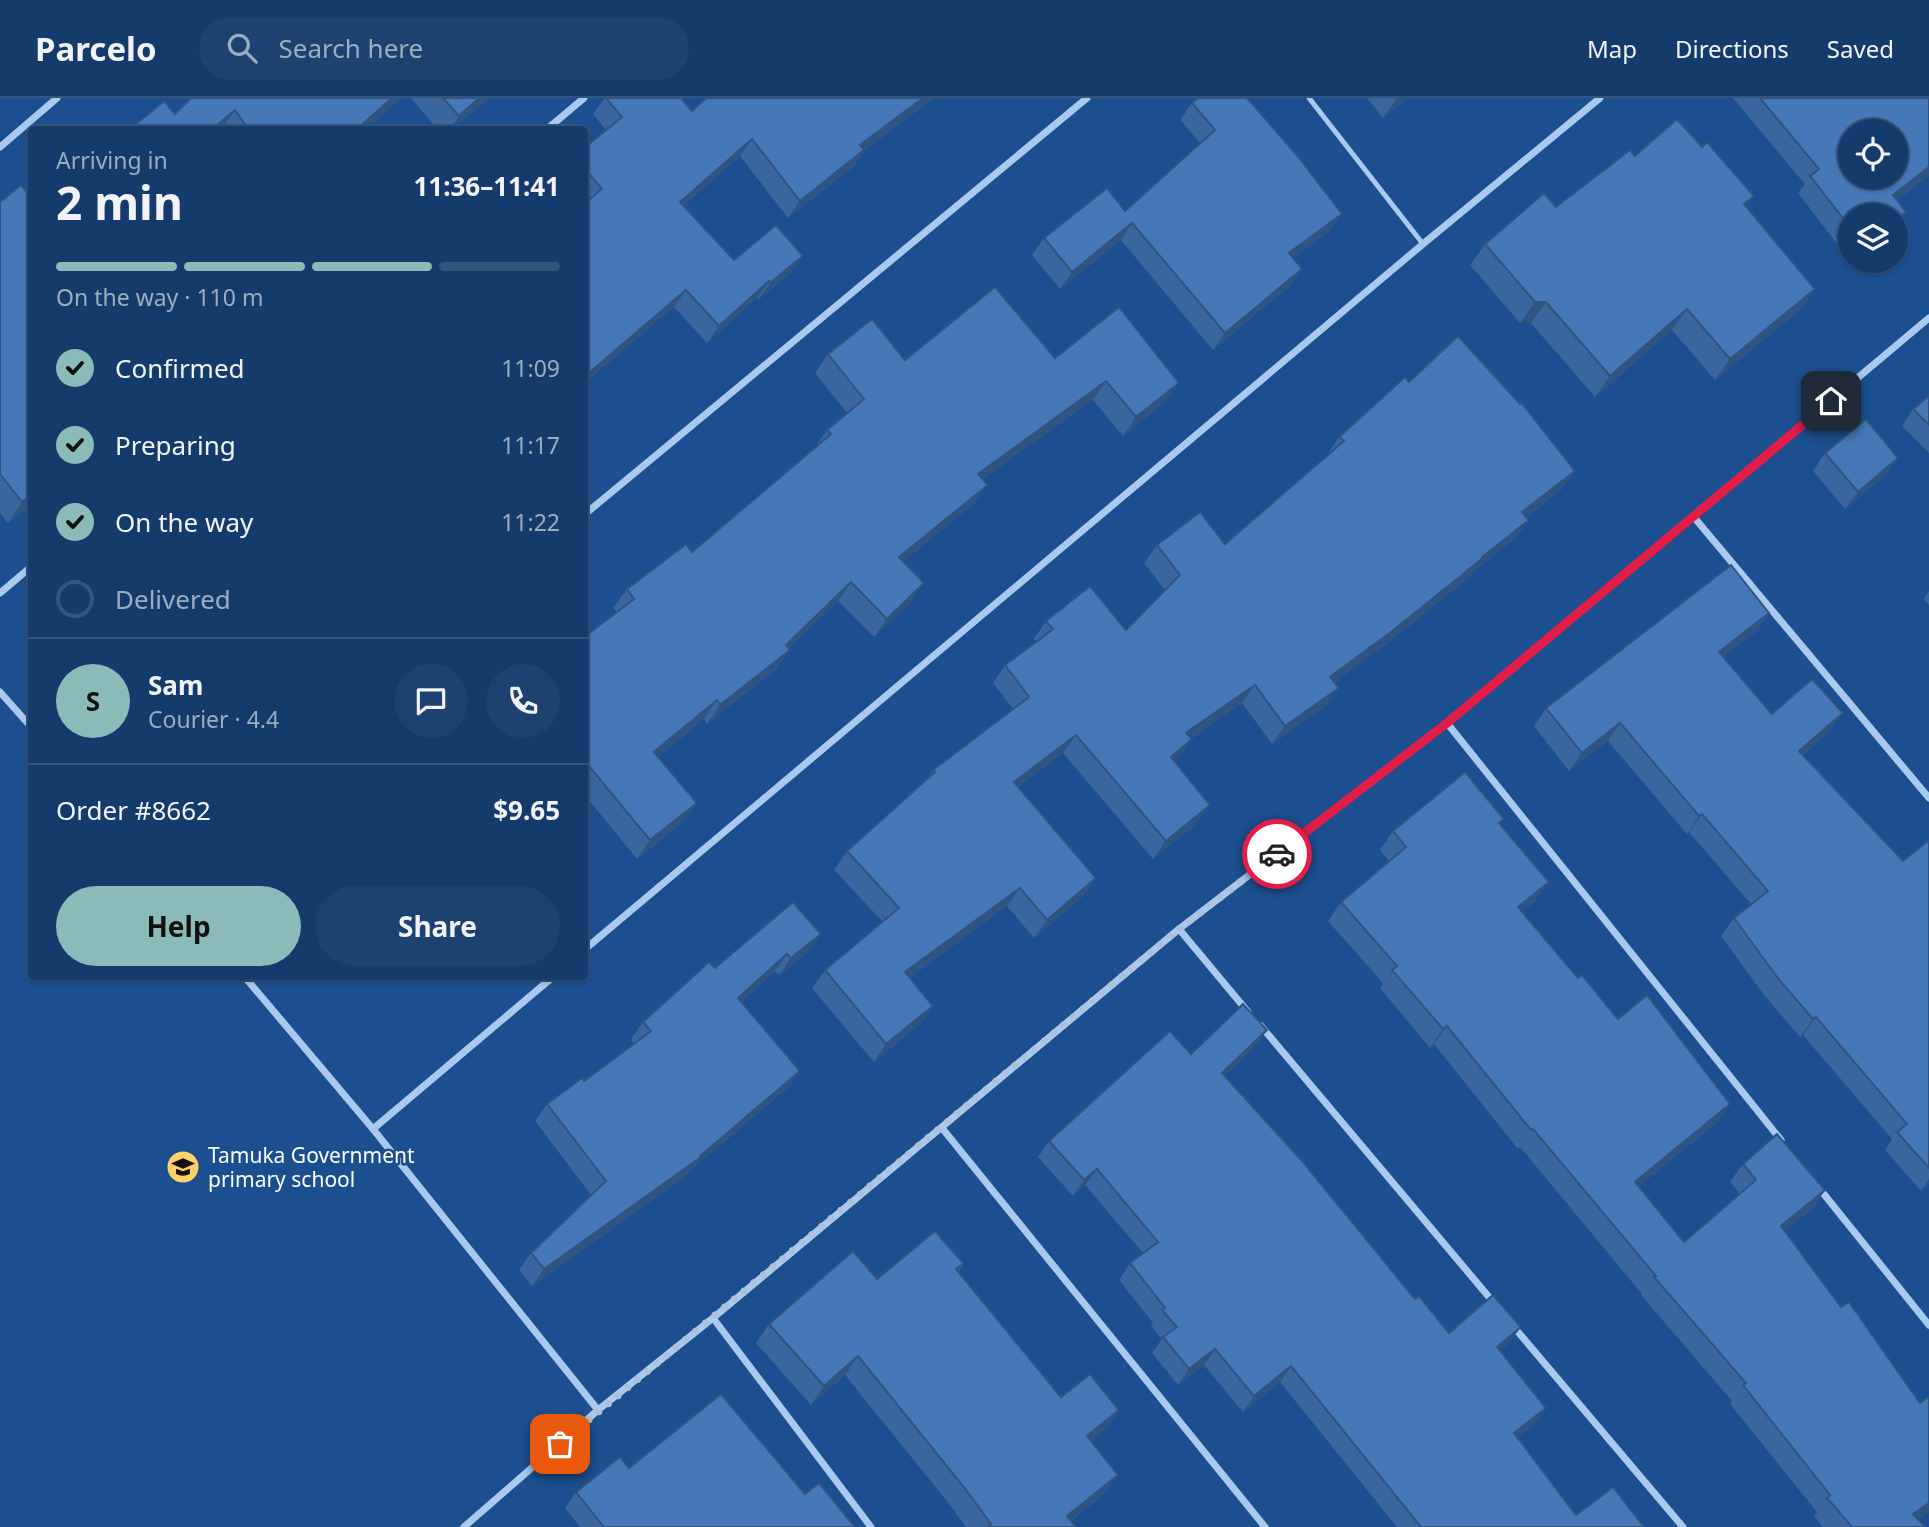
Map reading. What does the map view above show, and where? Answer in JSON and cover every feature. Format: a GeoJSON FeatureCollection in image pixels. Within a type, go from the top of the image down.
{"type":"FeatureCollection","features":[{"type":"Feature","properties":{"kind":"street"},"geometry":{"type":"LineString","coordinates":[[0,147],[57,98]]}},
{"type":"Feature","properties":{"kind":"street"},"geometry":{"type":"LineString","coordinates":[[551,126],[584,98]]}},
{"type":"Feature","properties":{"kind":"street"},"geometry":{"type":"LineString","coordinates":[[588,512],[1087,98]]}},
{"type":"Feature","properties":{"kind":"street"},"geometry":{"type":"LineString","coordinates":[[588,947],[1600,98]]}},
{"type":"Feature","properties":{"kind":"street"},"geometry":{"type":"LineString","coordinates":[[464,1527],[598,1410],[713,1318],[1179,929],[1447,723],[1929,318]]}},
{"type":"Feature","properties":{"kind":"street"},"geometry":{"type":"LineString","coordinates":[[1693,516],[1929,798]]}},
{"type":"Feature","properties":{"kind":"street"},"geometry":{"type":"LineString","coordinates":[[0,593],[28,569]]}},
{"type":"Feature","properties":{"kind":"street"},"geometry":{"type":"LineString","coordinates":[[0,692],[28,724]]}},
{"type":"Feature","properties":{"kind":"street"},"geometry":{"type":"LineString","coordinates":[[1447,723],[1783,1142]]}},
{"type":"Feature","properties":{"kind":"street"},"geometry":{"type":"LineString","coordinates":[[1179,929],[1503,1314]]}},
{"type":"Feature","properties":{"kind":"street"},"geometry":{"type":"LineString","coordinates":[[247,980],[373,1129],[598,1410]]}},
{"type":"Feature","properties":{"kind":"street"},"geometry":{"type":"LineString","coordinates":[[373,1129],[549,980]]}},
{"type":"Feature","properties":{"kind":"street"},"geometry":{"type":"LineString","coordinates":[[942,1128],[1265,1527]]}},
{"type":"Feature","properties":{"kind":"street"},"geometry":{"type":"LineString","coordinates":[[1817,1185],[1929,1325]]}},
{"type":"Feature","properties":{"kind":"street"},"geometry":{"type":"LineString","coordinates":[[713,1318],[871,1527]]}},
{"type":"Feature","properties":{"kind":"street"},"geometry":{"type":"LineString","coordinates":[[1512,1324],[1683,1527]]}},
{"type":"Feature","properties":{"kind":"lane"},"geometry":{"type":"LineString","coordinates":[[1309,98],[1423,244]]}},
{"type":"Feature","properties":{"kind":"building"},"geometry":{"type":"Polygon","coordinates":[[[191,98],[392,98],[360,126],[246,126],[235,110],[216,126],[134,126],[164,101],[175,114],[191,98]]]}},
{"type":"Feature","properties":{"kind":"building"},"geometry":{"type":"Polygon","coordinates":[[[443,98],[479,98],[459,116],[443,98]]]}},
{"type":"Feature","properties":{"kind":"building"},"geometry":{"type":"Polygon","coordinates":[[[606,98],[681,98],[692,111],[706,98],[923,98],[860,145],[864,150],[800,201],[752,139],[680,202],[734,260],[776,225],[803,256],[770,283],[769,281],[719,326],[686,290],[588,374],[588,201],[602,189],[588,173],[588,145],[622,117],[606,98]]]}},
{"type":"Feature","properties":{"kind":"building"},"geometry":{"type":"Polygon","coordinates":[[[1198,98],[1247,98],[1296,154],[1342,214],[1289,253],[1302,269],[1225,333],[1132,223],[1072,272],[1044,238],[1107,188],[1125,211],[1215,130],[1192,103],[1198,98]]]}},
{"type":"Feature","properties":{"kind":"building"},"geometry":{"type":"Polygon","coordinates":[[[1760,98],[1929,98],[1929,167],[1908,183],[1908,119],[1838,119],[1838,189],[1901,189],[1893,195],[1899,203],[1838,203],[1838,212],[1810,176],[1819,169],[1760,98]]]}},
{"type":"Feature","properties":{"kind":"building"},"geometry":{"type":"Polygon","coordinates":[[[1677,119],[1702,147],[1707,142],[1754,196],[1744,204],[1815,289],[1730,359],[1687,309],[1610,376],[1546,302],[1535,302],[1485,244],[1544,193],[1556,207],[1630,150],[1635,156],[1677,119]]]}},
{"type":"Feature","properties":{"kind":"building"},"geometry":{"type":"Polygon","coordinates":[[[21,185],[28,193],[28,498],[22,502],[0,474],[0,202],[21,185]]]}},
{"type":"Feature","properties":{"kind":"building"},"geometry":{"type":"Polygon","coordinates":[[[995,287],[1055,358],[1119,307],[1179,383],[1136,417],[1106,381],[978,474],[988,485],[899,557],[924,583],[887,619],[851,582],[786,645],[790,650],[720,705],[717,700],[654,752],[697,803],[650,840],[588,765],[588,634],[634,599],[627,589],[686,544],[692,552],[831,434],[827,430],[864,399],[828,354],[872,319],[905,360],[995,287]]]}},
{"type":"Feature","properties":{"kind":"building"},"geometry":{"type":"Polygon","coordinates":[[[1458,336],[1520,404],[1521,402],[1575,471],[1522,512],[1529,520],[1391,632],[1330,677],[1339,688],[1285,726],[1255,685],[1186,733],[1192,739],[1171,757],[1210,805],[1166,841],[1076,735],[1014,782],[1096,878],[1047,920],[1020,888],[905,972],[933,1006],[886,1044],[825,970],[899,908],[847,851],[935,772],[933,770],[1029,697],[1005,665],[1053,629],[1046,621],[1090,586],[1126,630],[1180,575],[1157,545],[1200,512],[1225,544],[1344,441],[1339,437],[1405,377],[1409,382],[1458,336]]]}},
{"type":"Feature","properties":{"kind":"building"},"geometry":{"type":"Polygon","coordinates":[[[1929,396],[1929,425],[1913,409],[1929,396]]]}},
{"type":"Feature","properties":{"kind":"building"},"geometry":{"type":"Polygon","coordinates":[[[1866,419],[1898,458],[1858,492],[1825,453],[1866,419]]]}},
{"type":"Feature","properties":{"kind":"building"},"geometry":{"type":"Polygon","coordinates":[[[1731,565],[1769,613],[1719,652],[1772,714],[1812,679],[1843,713],[1799,751],[1903,861],[1929,840],[1929,1168],[1897,1132],[1907,1124],[1816,1017],[1813,1019],[1777,977],[1734,918],[1768,891],[1702,814],[1699,816],[1620,723],[1582,753],[1546,708],[1731,565]]]}},
{"type":"Feature","properties":{"kind":"building"},"geometry":{"type":"Polygon","coordinates":[[[1465,772],[1504,819],[1499,823],[1549,882],[1518,907],[1578,978],[1582,975],[1618,1019],[1647,995],[1730,1104],[1635,1182],[1684,1242],[1756,1180],[1743,1164],[1777,1134],[1825,1190],[1781,1226],[1841,1307],[1849,1302],[1920,1403],[1928,1397],[1929,1399],[1929,1503],[1913,1514],[1925,1527],[1852,1527],[1827,1498],[1830,1495],[1743,1385],[1746,1383],[1654,1277],[1656,1276],[1533,1129],[1531,1130],[1447,1026],[1443,1029],[1392,970],[1397,966],[1341,902],[1406,847],[1393,831],[1465,772]]]}},
{"type":"Feature","properties":{"kind":"building"},"geometry":{"type":"Polygon","coordinates":[[[793,902],[821,934],[791,958],[787,954],[738,998],[800,1071],[701,1157],[544,1269],[531,1253],[606,1181],[547,1104],[582,1078],[584,1081],[651,1031],[643,1022],[709,962],[715,968],[793,902]]]}},
{"type":"Feature","properties":{"kind":"building"},"geometry":{"type":"Polygon","coordinates":[[[1243,1004],[1267,1030],[1222,1073],[1303,1162],[1415,1299],[1419,1296],[1449,1333],[1493,1295],[1521,1327],[1497,1347],[1546,1408],[1514,1433],[1576,1515],[1613,1487],[1644,1527],[1421,1527],[1291,1366],[1254,1396],[1215,1349],[1189,1369],[1163,1337],[1177,1327],[1130,1263],[1158,1242],[1097,1169],[1084,1180],[1049,1141],[1170,1031],[1191,1054],[1243,1004]]]}},
{"type":"Feature","properties":{"kind":"building"},"geometry":{"type":"Polygon","coordinates":[[[935,1231],[964,1264],[956,1269],[1061,1397],[1090,1374],[1119,1410],[1087,1436],[1118,1475],[1067,1516],[1076,1527],[988,1527],[991,1524],[963,1486],[858,1356],[824,1386],[769,1324],[853,1251],[877,1279],[935,1231]]]}},
{"type":"Feature","properties":{"kind":"building"},"geometry":{"type":"Polygon","coordinates":[[[721,1394],[805,1494],[819,1483],[855,1527],[602,1527],[576,1492],[620,1457],[629,1468],[721,1394]]]}},
{"type":"Feature","properties":{"kind":"way so far"},"geometry":{"type":"LineString","coordinates":[[560,1444],[1179,929],[1277,854]]}},
{"type":"Feature","properties":{"kind":"place","name":"Tamuka Government primary school"},"geometry":{"type":"Point","coordinates":[183,1167]}},
{"type":"Feature","properties":{"kind":"route"},"geometry":{"type":"LineString","coordinates":[[1277,854],[1447,723],[1831,401]]}}]}
